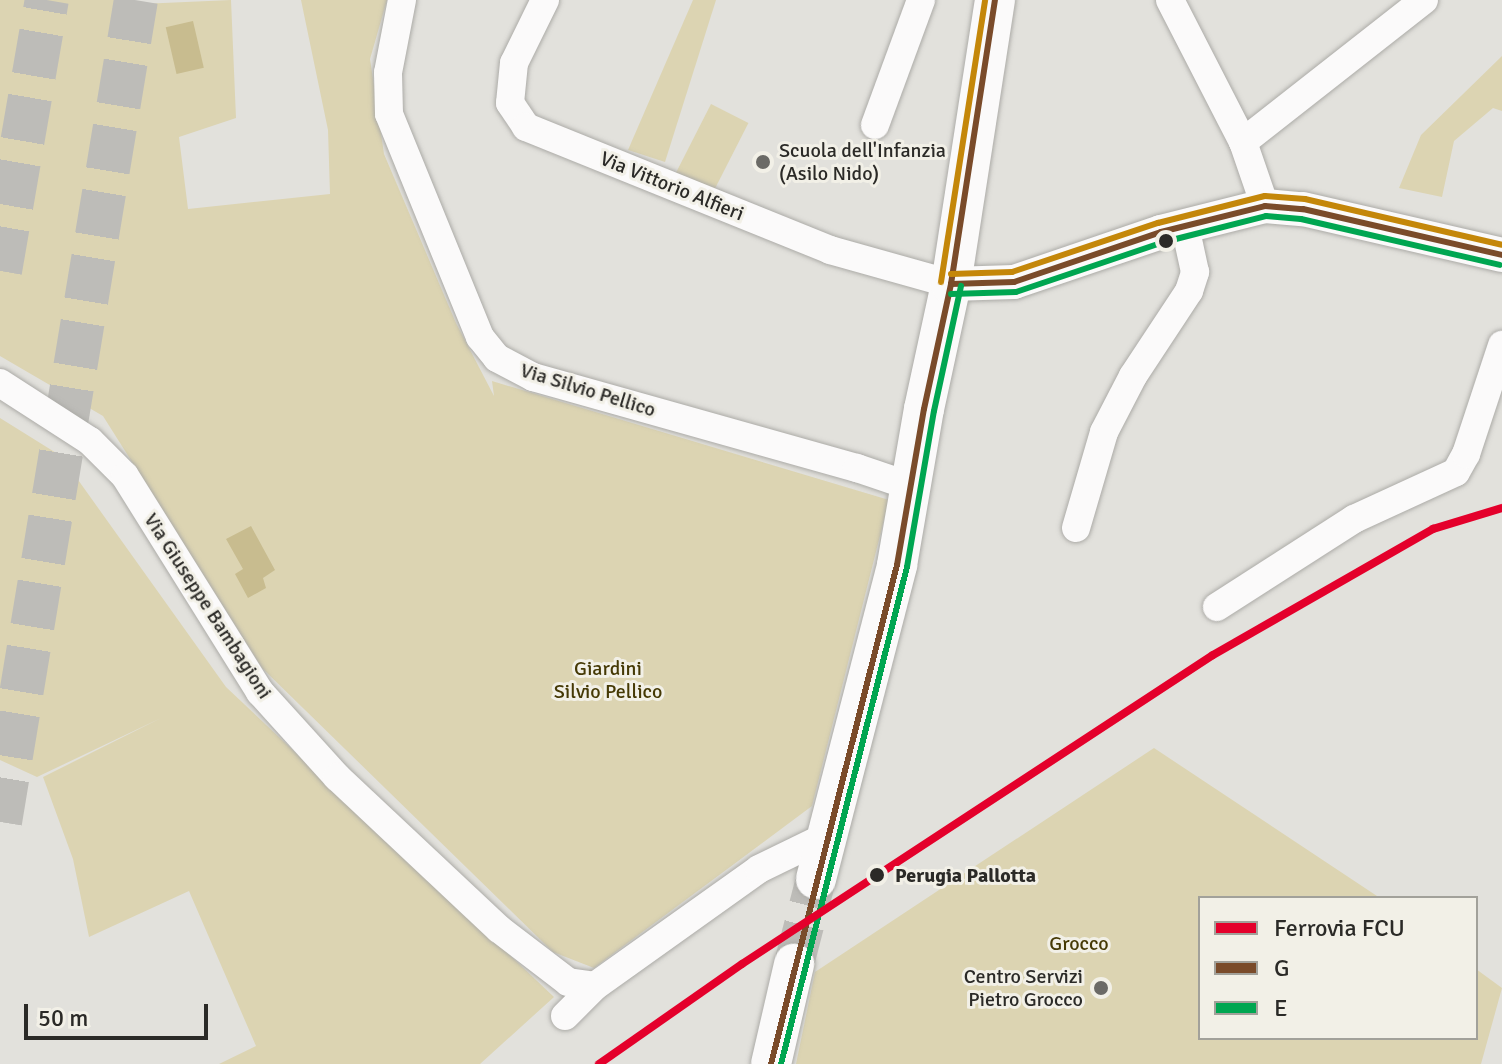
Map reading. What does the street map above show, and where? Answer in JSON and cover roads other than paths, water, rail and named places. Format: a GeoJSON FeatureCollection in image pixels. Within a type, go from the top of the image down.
{"type":"FeatureCollection","features":[{"type":"Feature","properties":{"kind":"main road"},"geometry":{"type":"LineString","coordinates":[[816,879],[897,565],[951,284],[995,0]]}},
{"type":"Feature","properties":{"kind":"main road"},"geometry":{"type":"LineString","coordinates":[[771,1064],[794,964]]}},
{"type":"Feature","properties":{"kind":"street","name":"Via Silvio Pellico"},"geometry":{"type":"LineString","coordinates":[[402,0],[388,73],[389,114],[480,337],[497,358],[533,377],[857,468],[910,486]]}},
{"type":"Feature","properties":{"kind":"street","name":"Via Vittorio Alfieri"},"geometry":{"type":"LineString","coordinates":[[545,0],[514,63],[510,103],[526,127],[830,250],[951,284]]}},
{"type":"Feature","properties":{"kind":"street"},"geometry":{"type":"LineString","coordinates":[[875,125],[921,0]]}},
{"type":"Feature","properties":{"kind":"street"},"geometry":{"type":"LineString","coordinates":[[1170,0],[1243,142],[1265,206]]}},
{"type":"Feature","properties":{"kind":"street"},"geometry":{"type":"LineString","coordinates":[[1243,142],[1424,0]]}},
{"type":"Feature","properties":{"kind":"street"},"geometry":{"type":"LineString","coordinates":[[951,284],[1014,282],[1185,226],[1265,206],[1303,209],[1502,255]]}},
{"type":"Feature","properties":{"kind":"street"},"geometry":{"type":"LineString","coordinates":[[1076,528],[1104,432],[1133,376],[1189,291],[1195,272],[1185,226]]}},
{"type":"Feature","properties":{"kind":"street"},"geometry":{"type":"LineString","coordinates":[[1217,607],[1354,519],[1456,472],[1466,454],[1502,345]]}},
{"type":"Feature","properties":{"kind":"street","name":"Via Giuseppe Bambagioni"},"geometry":{"type":"LineString","coordinates":[[0,383],[90,441],[125,476],[260,692],[337,777],[499,929],[568,982],[595,986]]}},
{"type":"Feature","properties":{"kind":"street"},"geometry":{"type":"LineString","coordinates":[[565,1016],[595,986],[759,869],[827,836]]}},
{"type":"Feature","properties":{"kind":"tunnel"},"geometry":{"type":"LineString","coordinates":[[0,271],[47,0]]}},
{"type":"Feature","properties":{"kind":"tunnel"},"geometry":{"type":"LineString","coordinates":[[0,822],[136,0]]}},
{"type":"Feature","properties":{"kind":"tunnel"},"geometry":{"type":"LineString","coordinates":[[794,964],[816,879]]}},
{"type":"Feature","properties":{"kind":"rail line","name":"FCU"},"geometry":{"type":"LineString","coordinates":[[599,1064],[742,964],[1213,655],[1433,529],[1502,508]]}},
{"type":"Feature","properties":{"kind":"place","name":"Scuola dell'Infanzia (Asilo Nido)"},"geometry":{"type":"Point","coordinates":[763,162]}},
{"type":"Feature","properties":{"kind":"place","name":"Perugia Pallotta"},"geometry":{"type":"Point","coordinates":[877,875]}},
{"type":"Feature","properties":{"kind":"place","name":"Centro Servizi Pietro Grocco"},"geometry":{"type":"Point","coordinates":[1101,988]}},
{"type":"Feature","properties":{"kind":"park label","name":"Giardini Silvio Pellico"},"geometry":{"type":"Point","coordinates":[608,680]}},
{"type":"Feature","properties":{"kind":"park label","name":"Grocco"},"geometry":{"type":"Point","coordinates":[1079,943]}}]}
